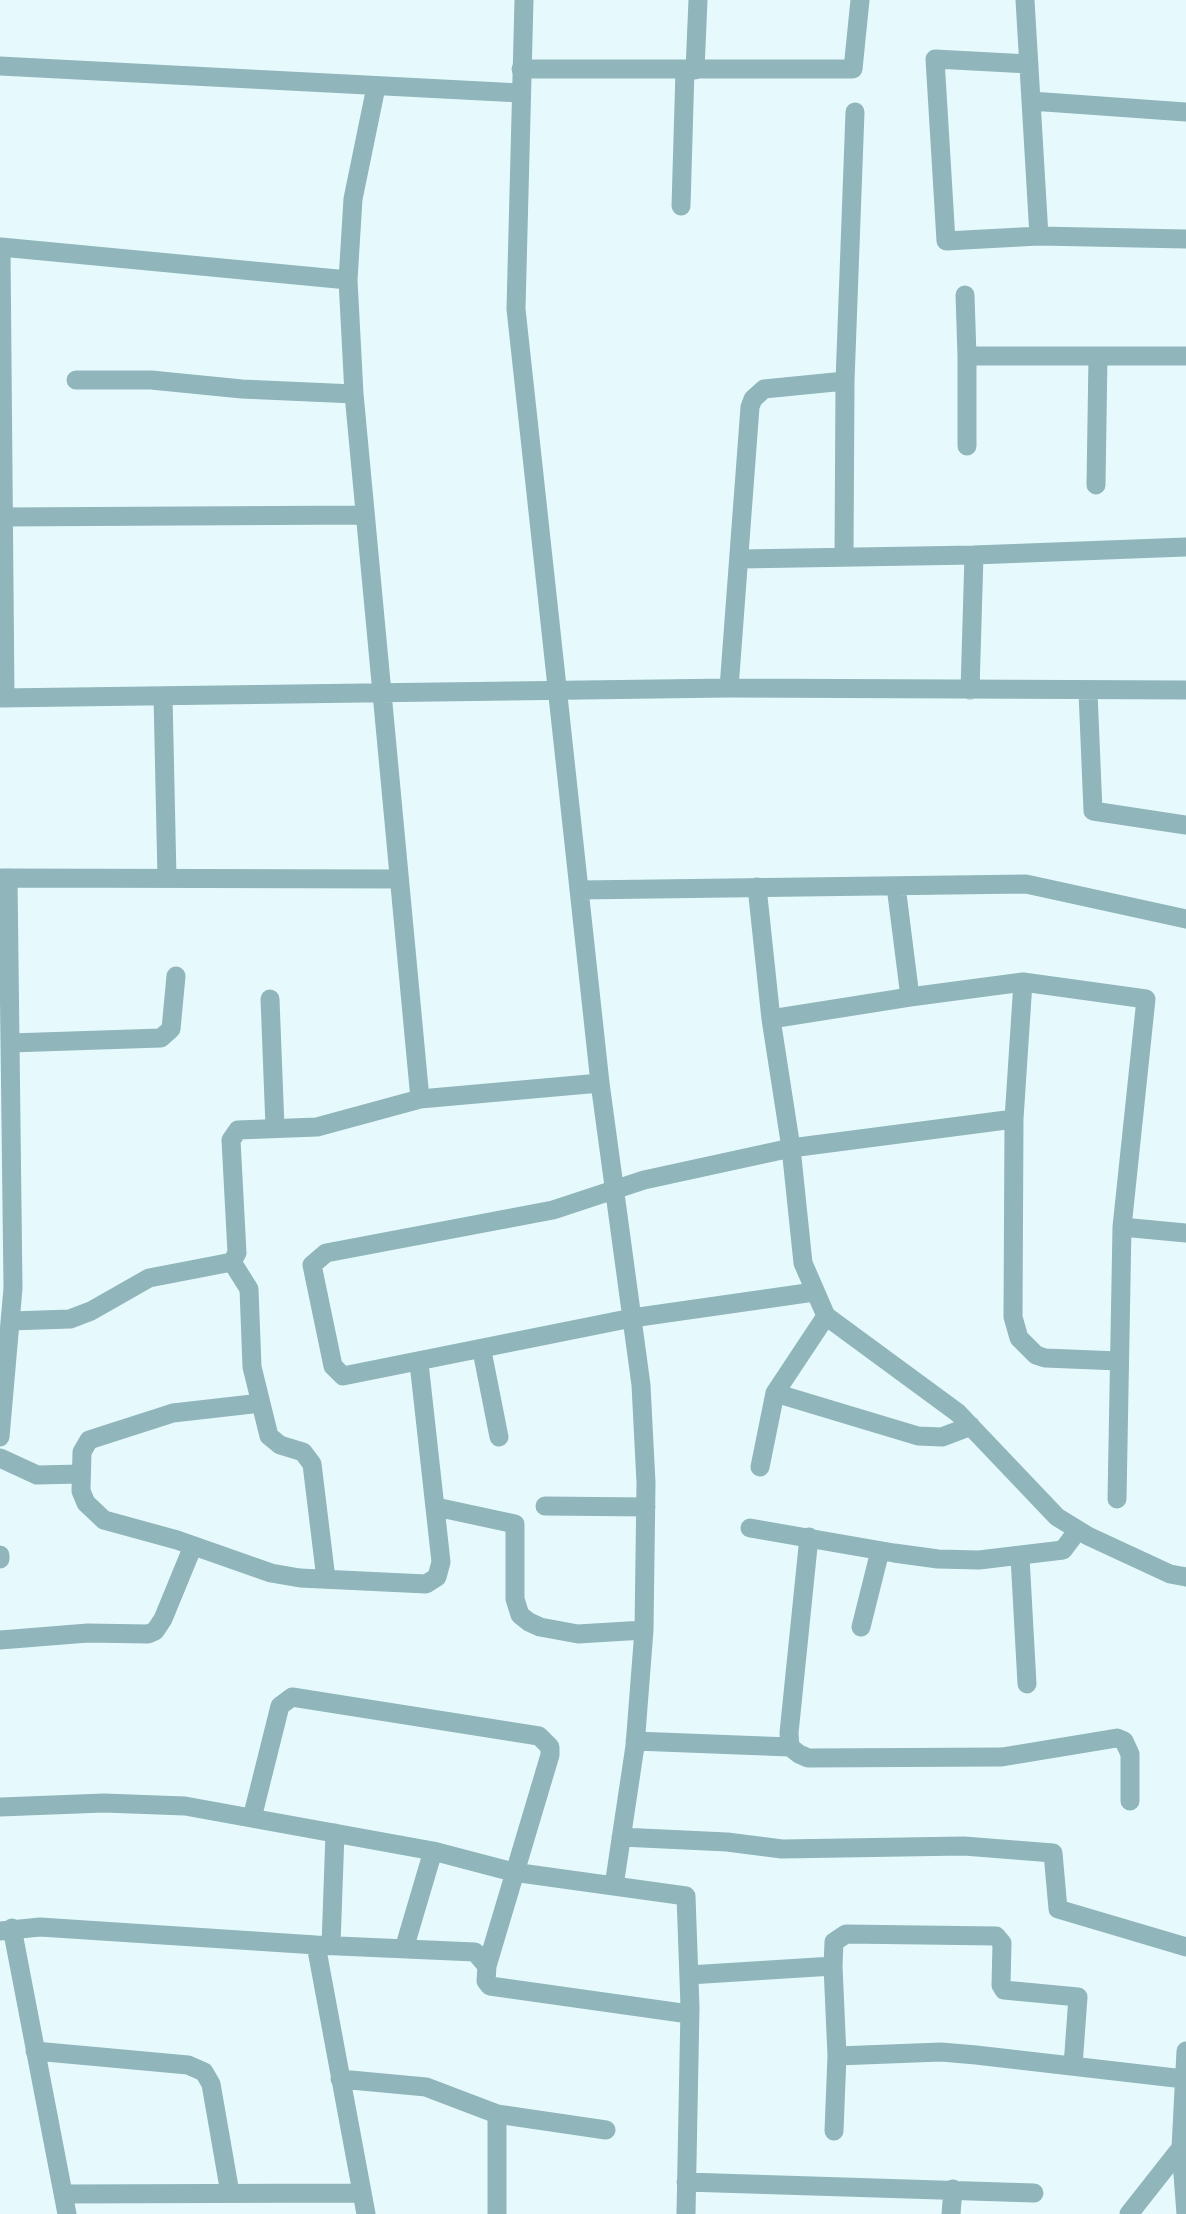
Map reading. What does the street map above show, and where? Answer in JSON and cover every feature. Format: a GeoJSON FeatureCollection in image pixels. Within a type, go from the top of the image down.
{"type":"FeatureCollection","features":[{"type":"Feature","properties":{"kind":"street"},"geometry":{"type":"LineString","coordinates":[[524,0],[516,309],[600,1083],[640,1385],[646,1507],[644,1630],[635,1741],[614,1886]]}},
{"type":"Feature","properties":{"kind":"street"},"geometry":{"type":"LineString","coordinates":[[681,206],[690,70],[698,0]]}},
{"type":"Feature","properties":{"kind":"street"},"geometry":{"type":"LineString","coordinates":[[521,69],[853,69],[860,0]]}},
{"type":"Feature","properties":{"kind":"street"},"geometry":{"type":"LineString","coordinates":[[1025,0],[1040,236]]}},
{"type":"Feature","properties":{"kind":"street"},"geometry":{"type":"LineString","coordinates":[[1029,64],[935,59],[946,241],[1040,236],[1186,239]]}},
{"type":"Feature","properties":{"kind":"street"},"geometry":{"type":"LineString","coordinates":[[0,66],[520,93]]}},
{"type":"Feature","properties":{"kind":"street"},"geometry":{"type":"LineString","coordinates":[[376,87],[353,199],[348,280],[354,394],[420,1099]]}},
{"type":"Feature","properties":{"kind":"street"},"geometry":{"type":"LineString","coordinates":[[1031,101],[1186,113]]}},
{"type":"Feature","properties":{"kind":"street"},"geometry":{"type":"LineString","coordinates":[[844,557],[845,381],[855,112]]}},
{"type":"Feature","properties":{"kind":"street"},"geometry":{"type":"LineString","coordinates":[[348,280],[1,247],[2,698],[729,688],[1088,692],[1186,690]]}},
{"type":"Feature","properties":{"kind":"street"},"geometry":{"type":"LineString","coordinates":[[965,295],[967,446]]}},
{"type":"Feature","properties":{"kind":"street"},"geometry":{"type":"LineString","coordinates":[[967,356],[1186,356]]}},
{"type":"Feature","properties":{"kind":"street"},"geometry":{"type":"LineString","coordinates":[[1096,485],[1098,356]]}},
{"type":"Feature","properties":{"kind":"street"},"geometry":{"type":"LineString","coordinates":[[76,380],[151,380],[242,389],[354,394]]}},
{"type":"Feature","properties":{"kind":"street"},"geometry":{"type":"LineString","coordinates":[[729,688],[753,399],[770,387],[845,381]]}},
{"type":"Feature","properties":{"kind":"street"},"geometry":{"type":"LineString","coordinates":[[2,517],[365,515]]}},
{"type":"Feature","properties":{"kind":"street"},"geometry":{"type":"LineString","coordinates":[[740,559],[974,555],[1186,547]]}},
{"type":"Feature","properties":{"kind":"street"},"geometry":{"type":"LineString","coordinates":[[970,690],[974,555]]}},
{"type":"Feature","properties":{"kind":"street"},"geometry":{"type":"LineString","coordinates":[[1088,692],[1093,811],[1186,825]]}},
{"type":"Feature","properties":{"kind":"street"},"geometry":{"type":"LineString","coordinates":[[163,696],[167,878]]}},
{"type":"Feature","properties":{"kind":"street"},"geometry":{"type":"LineString","coordinates":[[0,1437],[11,1321],[6,1285],[10,1042],[4,878],[399,879]]}},
{"type":"Feature","properties":{"kind":"street"},"geometry":{"type":"LineString","coordinates":[[580,890],[1026,884],[1186,919]]}},
{"type":"Feature","properties":{"kind":"street"},"geometry":{"type":"LineString","coordinates":[[896,886],[910,997]]}},
{"type":"Feature","properties":{"kind":"street"},"geometry":{"type":"LineString","coordinates":[[757,887],[771,1019],[792,1148],[803,1263],[826,1316],[971,1426],[1057,1517],[1078,1530],[1170,1574],[1186,1577]]}},
{"type":"Feature","properties":{"kind":"street"},"geometry":{"type":"LineString","coordinates":[[10,1042],[161,1038],[171,1029],[176,976]]}},
{"type":"Feature","properties":{"kind":"street"},"geometry":{"type":"LineString","coordinates":[[771,1019],[1023,982],[1146,999],[1122,1227],[1117,1500]]}},
{"type":"Feature","properties":{"kind":"street"},"geometry":{"type":"LineString","coordinates":[[1023,982],[1014,1119],[1012,1306],[1019,1338],[1035,1355],[1045,1358],[1119,1361]]}},
{"type":"Feature","properties":{"kind":"street"},"geometry":{"type":"LineString","coordinates":[[270,999],[275,1127]]}},
{"type":"Feature","properties":{"kind":"street"},"geometry":{"type":"LineString","coordinates":[[232,1262],[237,1253],[232,1136],[244,1128],[340,1123],[420,1099],[600,1083]]}},
{"type":"Feature","properties":{"kind":"street"},"geometry":{"type":"LineString","coordinates":[[814,1292],[632,1318],[349,1377],[335,1371],[312,1271],[315,1259],[326,1253],[553,1210],[644,1180],[792,1148],[1014,1119]]}},
{"type":"Feature","properties":{"kind":"street"},"geometry":{"type":"LineString","coordinates":[[1122,1227],[1186,1233]]}},
{"type":"Feature","properties":{"kind":"street"},"geometry":{"type":"LineString","coordinates":[[11,1321],[70,1319],[91,1311],[149,1278],[232,1262]]}},
{"type":"Feature","properties":{"kind":"street"},"geometry":{"type":"LineString","coordinates":[[232,1262],[249,1290],[252,1367],[265,1424],[273,1441],[303,1452],[312,1464],[326,1579]]}},
{"type":"Feature","properties":{"kind":"street"},"geometry":{"type":"LineString","coordinates":[[761,1467],[775,1393],[826,1316]]}},
{"type":"Feature","properties":{"kind":"street"},"geometry":{"type":"LineString","coordinates":[[482,1351],[499,1437]]}},
{"type":"Feature","properties":{"kind":"street"},"geometry":{"type":"LineString","coordinates":[[261,1403],[173,1413],[94,1438],[83,1447],[81,1490],[86,1503],[104,1520],[193,1546],[271,1573],[415,1585],[432,1582],[440,1570],[441,1562],[419,1363]]}},
{"type":"Feature","properties":{"kind":"street"},"geometry":{"type":"LineString","coordinates":[[775,1393],[918,1436],[942,1437],[971,1426]]}},
{"type":"Feature","properties":{"kind":"street"},"geometry":{"type":"LineString","coordinates":[[0,1458],[37,1475],[81,1474]]}},
{"type":"Feature","properties":{"kind":"street"},"geometry":{"type":"LineString","coordinates":[[544,1506],[646,1507]]}},
{"type":"Feature","properties":{"kind":"street"},"geometry":{"type":"LineString","coordinates":[[436,1507],[515,1524],[515,1599],[520,1615],[529,1622],[540,1628],[578,1634],[644,1630]]}},
{"type":"Feature","properties":{"kind":"street"},"geometry":{"type":"LineString","coordinates":[[750,1528],[939,1559],[1020,1557],[1063,1550],[1078,1530]]}},
{"type":"Feature","properties":{"kind":"street"},"geometry":{"type":"LineString","coordinates":[[790,1747],[809,1537]]}},
{"type":"Feature","properties":{"kind":"street"},"geometry":{"type":"LineString","coordinates":[[0,1640],[88,1633],[148,1634],[163,1619],[193,1546]]}},
{"type":"Feature","properties":{"kind":"street"},"geometry":{"type":"LineString","coordinates":[[861,1627],[880,1551]]}},
{"type":"Feature","properties":{"kind":"street"},"geometry":{"type":"LineString","coordinates":[[1020,1557],[1027,1684]]}},
{"type":"Feature","properties":{"kind":"street"},"geometry":{"type":"LineString","coordinates":[[252,1818],[280,1706],[287,1698],[302,1697],[530,1733],[546,1741],[550,1755],[513,1872],[487,1966],[486,1981],[496,1987],[689,2014]]}},
{"type":"Feature","properties":{"kind":"street"},"geometry":{"type":"LineString","coordinates":[[635,1741],[790,1747],[808,1758],[1002,1757],[1117,1738],[1124,1741],[1130,1754],[1130,1801]]}},
{"type":"Feature","properties":{"kind":"street"},"geometry":{"type":"LineString","coordinates":[[0,1807],[145,1803],[185,1806],[433,1851],[513,1872],[686,1896],[689,2014],[685,2214]]}},
{"type":"Feature","properties":{"kind":"street"},"geometry":{"type":"LineString","coordinates":[[335,1833],[324,1945],[340,2078],[366,2214]]}},
{"type":"Feature","properties":{"kind":"street"},"geometry":{"type":"LineString","coordinates":[[621,1836],[727,1842],[782,1849],[964,1846],[1053,1853],[1058,1909],[1186,1947]]}},
{"type":"Feature","properties":{"kind":"street"},"geometry":{"type":"LineString","coordinates":[[404,1950],[433,1851]]}},
{"type":"Feature","properties":{"kind":"street"},"geometry":{"type":"LineString","coordinates":[[67,2214],[36,2051],[6,1929],[40,1927],[475,1952],[487,1966]]}},
{"type":"Feature","properties":{"kind":"street"},"geometry":{"type":"LineString","coordinates":[[834,2131],[834,1942],[846,1934],[996,1936],[1002,1943],[1001,1985],[1004,1990],[1078,1997],[1073,2066]]}},
{"type":"Feature","properties":{"kind":"street"},"geometry":{"type":"LineString","coordinates":[[689,1975],[833,1966]]}},
{"type":"Feature","properties":{"kind":"street"},"geometry":{"type":"LineString","coordinates":[[36,2051],[188,2065],[204,2072],[211,2084],[229,2193]]}},
{"type":"Feature","properties":{"kind":"street"},"geometry":{"type":"LineString","coordinates":[[1186,2051],[1181,2148],[1186,2214]]}},
{"type":"Feature","properties":{"kind":"street"},"geometry":{"type":"LineString","coordinates":[[836,2056],[942,2052],[1184,2079]]}},
{"type":"Feature","properties":{"kind":"street"},"geometry":{"type":"LineString","coordinates":[[340,2078],[426,2087],[497,2114],[606,2130]]}},
{"type":"Feature","properties":{"kind":"street"},"geometry":{"type":"LineString","coordinates":[[497,2114],[497,2214]]}},
{"type":"Feature","properties":{"kind":"street"},"geometry":{"type":"LineString","coordinates":[[1129,2214],[1181,2148]]}},
{"type":"Feature","properties":{"kind":"street"},"geometry":{"type":"LineString","coordinates":[[686,2182],[1034,2193]]}},
{"type":"Feature","properties":{"kind":"street"},"geometry":{"type":"LineString","coordinates":[[951,2214],[953,2189]]}},
{"type":"Feature","properties":{"kind":"street"},"geometry":{"type":"LineString","coordinates":[[63,2194],[362,2193]]}}]}
